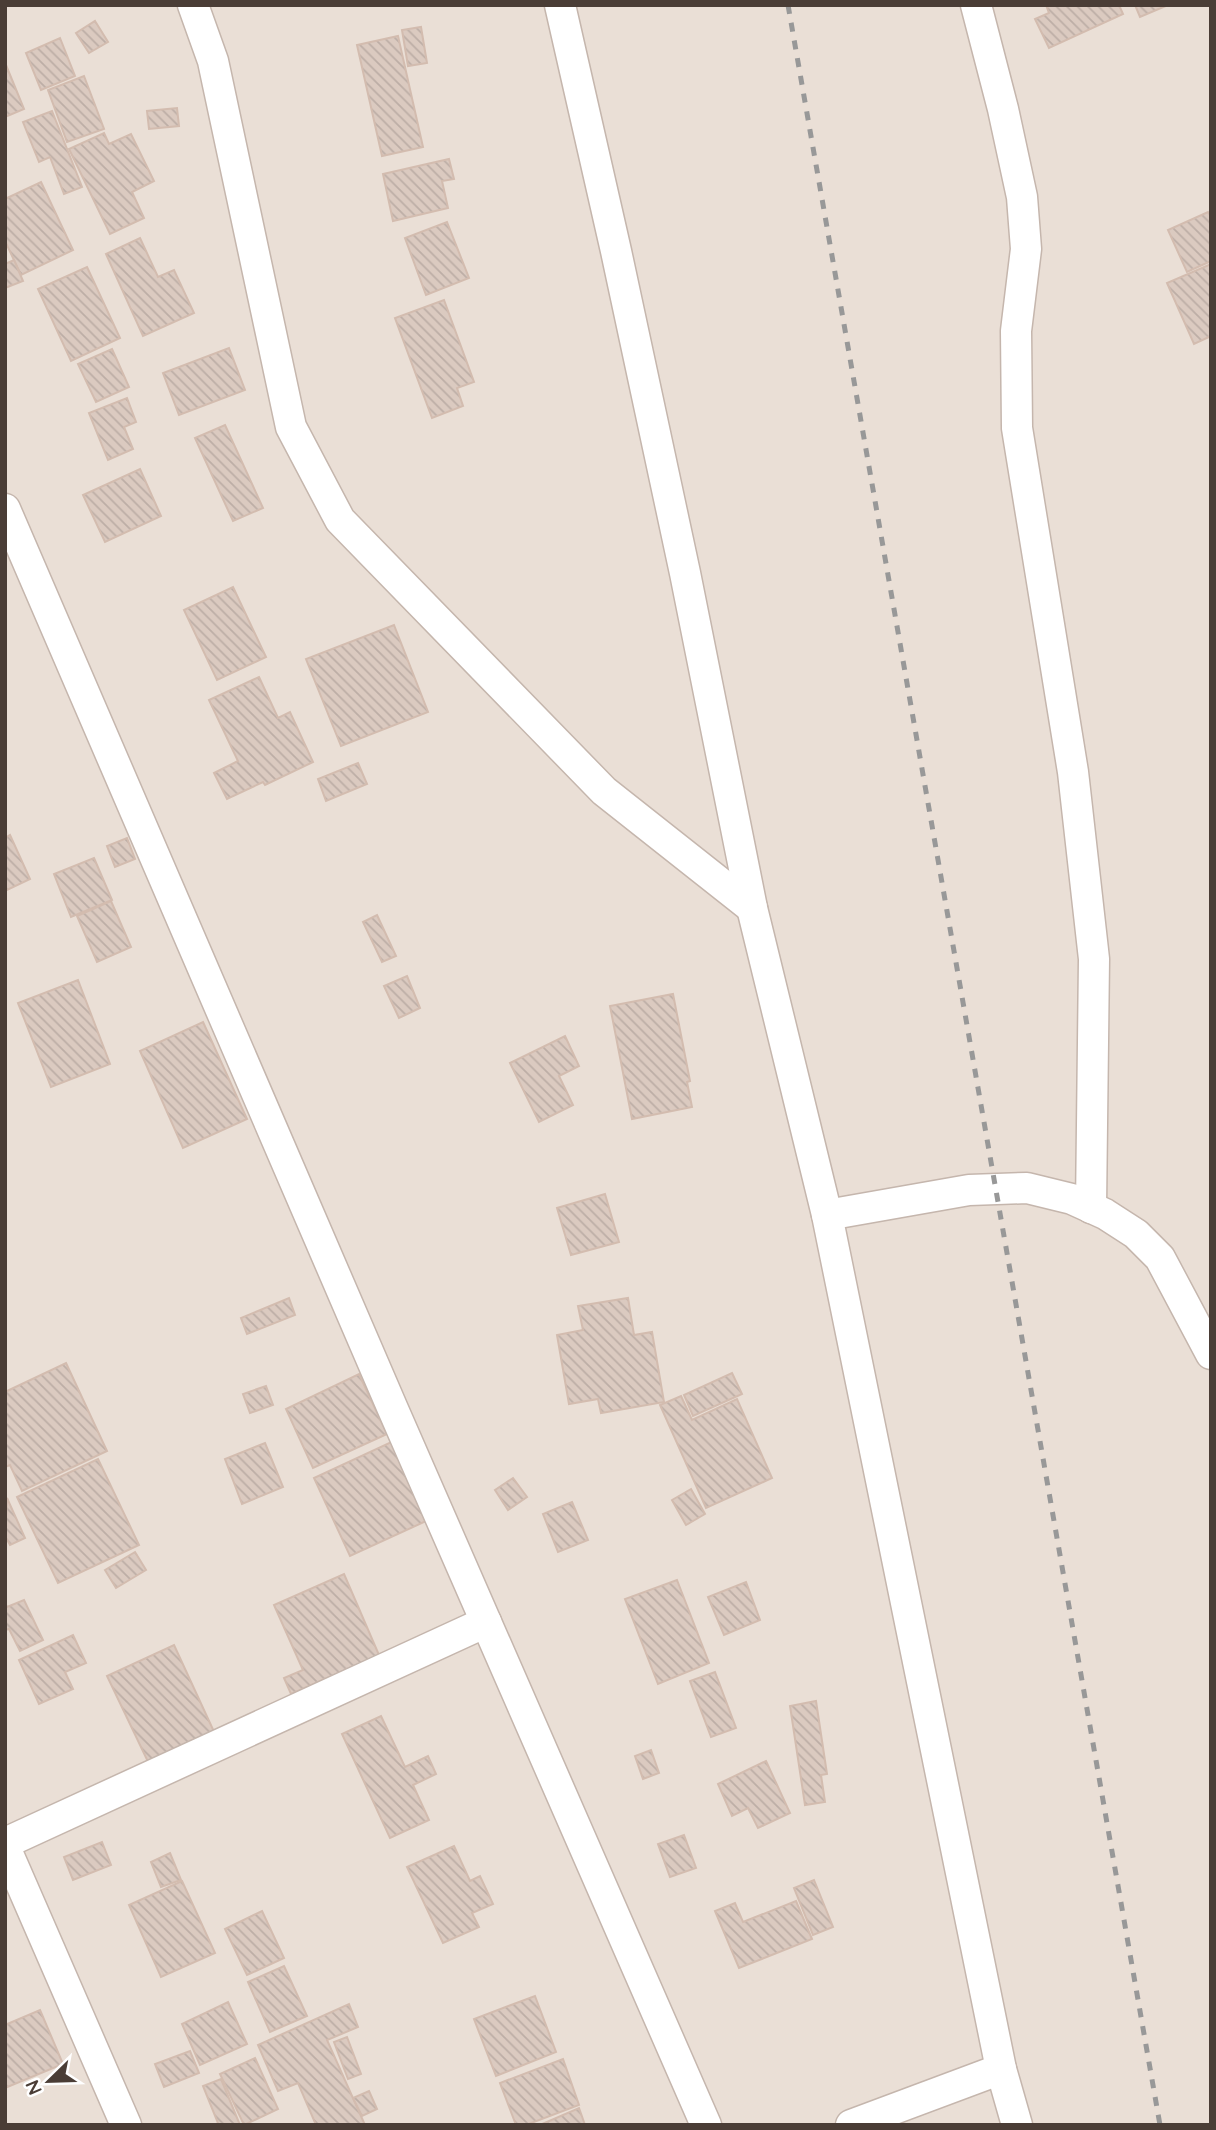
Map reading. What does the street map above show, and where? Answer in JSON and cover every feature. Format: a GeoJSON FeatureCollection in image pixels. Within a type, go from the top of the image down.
{"type":"FeatureCollection","features":[{"type":"Feature","properties":{"kind":"street"},"geometry":{"type":"LineString","coordinates":[[194,5],[213,61],[291,427],[340,520],[604,790],[752,908]]}},
{"type":"Feature","properties":{"kind":"street"},"geometry":{"type":"LineString","coordinates":[[560,5],[685,573],[752,908],[827,1216],[1001,2069],[1017,2125]]}},
{"type":"Feature","properties":{"kind":"street"},"geometry":{"type":"LineString","coordinates":[[975,5],[1003,109],[1022,197],[1026,249],[1016,331],[1017,428],[1073,772],[1094,959],[1091,1208]]}},
{"type":"Feature","properties":{"kind":"street"},"geometry":{"type":"LineString","coordinates":[[5,509],[706,2125]]}},
{"type":"Feature","properties":{"kind":"street"},"geometry":{"type":"LineString","coordinates":[[827,1216],[969,1190],[1027,1188],[1072,1199],[1136,1234],[1160,1258],[1211,1354]]}},
{"type":"Feature","properties":{"kind":"street"},"geometry":{"type":"LineString","coordinates":[[126,2125],[5,1845],[486,1622]]}},
{"type":"Feature","properties":{"kind":"street"},"geometry":{"type":"LineString","coordinates":[[851,2125],[1001,2069]]}},
{"type":"Feature","properties":{"kind":"shaded area"},"geometry":{"type":"Polygon","coordinates":[[[5,5],[1211,5],[1211,2125],[5,2125],[5,5]]]}},
{"type":"Feature","properties":{"kind":"building"},"geometry":{"type":"Polygon","coordinates":[[[1046,5],[1119,5],[1123,14],[1049,48],[1035,19],[1049,13],[1046,5]]]}},
{"type":"Feature","properties":{"kind":"building"},"geometry":{"type":"Polygon","coordinates":[[[1135,5],[1168,5],[1140,17],[1135,5]]]}},
{"type":"Feature","properties":{"kind":"building"},"geometry":{"type":"Polygon","coordinates":[[[95,21],[108,42],[89,53],[76,33],[95,21]]]}},
{"type":"Feature","properties":{"kind":"building"},"geometry":{"type":"Polygon","coordinates":[[[421,27],[427,63],[408,66],[402,30],[421,27]]]}},
{"type":"Feature","properties":{"kind":"building"},"geometry":{"type":"Polygon","coordinates":[[[398,36],[423,147],[382,156],[357,45],[398,36]]]}},
{"type":"Feature","properties":{"kind":"building"},"geometry":{"type":"Polygon","coordinates":[[[60,38],[75,76],[41,90],[26,53],[60,38]]]}},
{"type":"Feature","properties":{"kind":"building"},"geometry":{"type":"Polygon","coordinates":[[[5,65],[24,109],[5,117],[5,65]]]}},
{"type":"Feature","properties":{"kind":"building"},"geometry":{"type":"Polygon","coordinates":[[[84,76],[104,129],[67,142],[48,90],[84,76]]]}},
{"type":"Feature","properties":{"kind":"building"},"geometry":{"type":"Polygon","coordinates":[[[177,108],[179,126],[149,129],[147,111],[177,108]]]}},
{"type":"Feature","properties":{"kind":"building"},"geometry":{"type":"Polygon","coordinates":[[[52,111],[82,187],[64,194],[50,157],[39,162],[23,122],[52,111]]]}},
{"type":"Feature","properties":{"kind":"building"},"geometry":{"type":"Polygon","coordinates":[[[104,133],[109,144],[131,134],[154,181],[132,192],[144,218],[110,234],[69,149],[104,133]]]}},
{"type":"Feature","properties":{"kind":"building"},"geometry":{"type":"Polygon","coordinates":[[[449,159],[454,179],[442,181],[448,208],[393,221],[383,174],[449,159]]]}},
{"type":"Feature","properties":{"kind":"building"},"geometry":{"type":"Polygon","coordinates":[[[41,182],[73,250],[21,275],[5,241],[5,199],[41,182]]]}},
{"type":"Feature","properties":{"kind":"building"},"geometry":{"type":"Polygon","coordinates":[[[1208,212],[1211,217],[1211,261],[1187,272],[1168,230],[1208,212]]]}},
{"type":"Feature","properties":{"kind":"building"},"geometry":{"type":"Polygon","coordinates":[[[447,222],[469,278],[426,295],[405,238],[447,222]]]}},
{"type":"Feature","properties":{"kind":"building"},"geometry":{"type":"Polygon","coordinates":[[[140,238],[158,277],[174,270],[194,313],[143,336],[106,254],[140,238]]]}},
{"type":"Feature","properties":{"kind":"building"},"geometry":{"type":"Polygon","coordinates":[[[14,260],[23,281],[5,288],[5,264],[14,260]]]}},
{"type":"Feature","properties":{"kind":"building"},"geometry":{"type":"Polygon","coordinates":[[[1211,264],[1211,336],[1194,344],[1167,283],[1211,264]]]}},
{"type":"Feature","properties":{"kind":"building"},"geometry":{"type":"Polygon","coordinates":[[[87,267],[120,338],[71,361],[38,289],[87,267]]]}},
{"type":"Feature","properties":{"kind":"building"},"geometry":{"type":"Polygon","coordinates":[[[444,300],[474,382],[457,388],[463,406],[432,418],[395,318],[444,300]]]}},
{"type":"Feature","properties":{"kind":"building"},"geometry":{"type":"Polygon","coordinates":[[[229,348],[245,390],[179,415],[163,373],[229,348]]]}},
{"type":"Feature","properties":{"kind":"building"},"geometry":{"type":"Polygon","coordinates":[[[112,349],[129,387],[96,402],[78,364],[112,349]]]}},
{"type":"Feature","properties":{"kind":"building"},"geometry":{"type":"Polygon","coordinates":[[[127,398],[136,422],[124,427],[133,449],[108,460],[89,413],[127,398]]]}},
{"type":"Feature","properties":{"kind":"building"},"geometry":{"type":"Polygon","coordinates":[[[225,425],[263,508],[233,521],[195,438],[225,425]]]}},
{"type":"Feature","properties":{"kind":"building"},"geometry":{"type":"Polygon","coordinates":[[[140,469],[161,516],[105,542],[83,495],[140,469]]]}},
{"type":"Feature","properties":{"kind":"building"},"geometry":{"type":"Polygon","coordinates":[[[233,587],[266,657],[217,680],[184,610],[233,587]]]}},
{"type":"Feature","properties":{"kind":"building"},"geometry":{"type":"Polygon","coordinates":[[[394,625],[428,712],[341,746],[306,659],[394,625]]]}},
{"type":"Feature","properties":{"kind":"building"},"geometry":{"type":"Polygon","coordinates":[[[259,677],[278,718],[290,712],[313,762],[265,785],[263,782],[227,799],[214,773],[238,761],[209,700],[259,677]]]}},
{"type":"Feature","properties":{"kind":"building"},"geometry":{"type":"Polygon","coordinates":[[[358,763],[367,784],[326,801],[318,779],[358,763]]]}},
{"type":"Feature","properties":{"kind":"building"},"geometry":{"type":"Polygon","coordinates":[[[10,835],[30,879],[5,891],[5,838],[10,835]]]}},
{"type":"Feature","properties":{"kind":"building"},"geometry":{"type":"Polygon","coordinates":[[[127,838],[135,859],[115,867],[107,846],[127,838]]]}},
{"type":"Feature","properties":{"kind":"building"},"geometry":{"type":"Polygon","coordinates":[[[94,858],[112,900],[71,917],[54,874],[94,858]]]}},
{"type":"Feature","properties":{"kind":"building"},"geometry":{"type":"Polygon","coordinates":[[[111,901],[131,947],[97,962],[77,916],[111,901]]]}},
{"type":"Feature","properties":{"kind":"building"},"geometry":{"type":"Polygon","coordinates":[[[377,915],[396,956],[382,962],[363,922],[377,915]]]}},
{"type":"Feature","properties":{"kind":"building"},"geometry":{"type":"Polygon","coordinates":[[[407,976],[420,1008],[399,1018],[384,986],[407,976]]]}},
{"type":"Feature","properties":{"kind":"building"},"geometry":{"type":"Polygon","coordinates":[[[78,980],[110,1064],[51,1087],[18,1003],[78,980]]]}},
{"type":"Feature","properties":{"kind":"building"},"geometry":{"type":"Polygon","coordinates":[[[673,994],[690,1081],[687,1082],[692,1107],[632,1119],[610,1006],[673,994]]]}},
{"type":"Feature","properties":{"kind":"building"},"geometry":{"type":"Polygon","coordinates":[[[203,1022],[247,1119],[183,1148],[140,1051],[203,1022]]]}},
{"type":"Feature","properties":{"kind":"building"},"geometry":{"type":"Polygon","coordinates":[[[565,1036],[579,1066],[559,1076],[573,1105],[539,1122],[510,1063],[565,1036]]]}},
{"type":"Feature","properties":{"kind":"building"},"geometry":{"type":"Polygon","coordinates":[[[605,1194],[619,1242],[571,1255],[557,1208],[605,1194]]]}},
{"type":"Feature","properties":{"kind":"building"},"geometry":{"type":"Polygon","coordinates":[[[289,1298],[295,1315],[247,1334],[241,1318],[289,1298]]]}},
{"type":"Feature","properties":{"kind":"building"},"geometry":{"type":"Polygon","coordinates":[[[628,1298],[634,1335],[652,1332],[664,1402],[601,1413],[598,1399],[569,1404],[557,1335],[583,1330],[578,1306],[628,1298]]]}},
{"type":"Feature","properties":{"kind":"building"},"geometry":{"type":"Polygon","coordinates":[[[66,1363],[107,1451],[22,1491],[10,1465],[5,1467],[5,1392],[66,1363]]]}},
{"type":"Feature","properties":{"kind":"building"},"geometry":{"type":"Polygon","coordinates":[[[732,1373],[742,1394],[693,1416],[684,1395],[732,1373]]]}},
{"type":"Feature","properties":{"kind":"building"},"geometry":{"type":"Polygon","coordinates":[[[359,1374],[387,1434],[313,1468],[286,1409],[359,1374]]]}},
{"type":"Feature","properties":{"kind":"building"},"geometry":{"type":"Polygon","coordinates":[[[266,1386],[273,1405],[250,1413],[243,1394],[266,1386]]]}},
{"type":"Feature","properties":{"kind":"building"},"geometry":{"type":"Polygon","coordinates":[[[681,1396],[692,1420],[737,1399],[772,1478],[706,1508],[660,1405],[681,1396]]]}},
{"type":"Feature","properties":{"kind":"building"},"geometry":{"type":"Polygon","coordinates":[[[400,1438],[437,1516],[350,1556],[314,1478],[400,1438]]]}},
{"type":"Feature","properties":{"kind":"building"},"geometry":{"type":"Polygon","coordinates":[[[265,1443],[283,1487],[242,1504],[225,1459],[265,1443]]]}},
{"type":"Feature","properties":{"kind":"building"},"geometry":{"type":"Polygon","coordinates":[[[98,1459],[139,1545],[58,1583],[17,1497],[98,1459]]]}},
{"type":"Feature","properties":{"kind":"building"},"geometry":{"type":"Polygon","coordinates":[[[513,1478],[527,1497],[508,1510],[495,1490],[513,1478]]]}},
{"type":"Feature","properties":{"kind":"building"},"geometry":{"type":"Polygon","coordinates":[[[691,1489],[705,1514],[686,1525],[672,1500],[691,1489]]]}},
{"type":"Feature","properties":{"kind":"building"},"geometry":{"type":"Polygon","coordinates":[[[7,1498],[25,1538],[10,1545],[5,1536],[7,1498]]]}},
{"type":"Feature","properties":{"kind":"building"},"geometry":{"type":"Polygon","coordinates":[[[572,1502],[588,1540],[558,1552],[543,1514],[572,1502]]]}},
{"type":"Feature","properties":{"kind":"building"},"geometry":{"type":"Polygon","coordinates":[[[135,1552],[146,1570],[116,1588],[105,1570],[135,1552]]]}},
{"type":"Feature","properties":{"kind":"building"},"geometry":{"type":"Polygon","coordinates":[[[344,1574],[379,1655],[291,1694],[284,1678],[303,1670],[274,1605],[344,1574]]]}},
{"type":"Feature","properties":{"kind":"building"},"geometry":{"type":"Polygon","coordinates":[[[677,1580],[709,1663],[658,1684],[625,1599],[677,1580]]]}},
{"type":"Feature","properties":{"kind":"building"},"geometry":{"type":"Polygon","coordinates":[[[746,1582],[760,1620],[724,1635],[708,1597],[746,1582]]]}},
{"type":"Feature","properties":{"kind":"building"},"geometry":{"type":"Polygon","coordinates":[[[24,1600],[43,1640],[20,1651],[9,1629],[5,1630],[5,1603],[7,1607],[24,1600]]]}},
{"type":"Feature","properties":{"kind":"building"},"geometry":{"type":"Polygon","coordinates":[[[73,1635],[86,1663],[65,1672],[73,1689],[39,1704],[19,1660],[73,1635]]]}},
{"type":"Feature","properties":{"kind":"building"},"geometry":{"type":"Polygon","coordinates":[[[174,1645],[216,1736],[150,1766],[107,1676],[174,1645]]]}},
{"type":"Feature","properties":{"kind":"building"},"geometry":{"type":"Polygon","coordinates":[[[715,1672],[736,1728],[711,1737],[690,1681],[715,1672]]]}},
{"type":"Feature","properties":{"kind":"building"},"geometry":{"type":"Polygon","coordinates":[[[816,1701],[827,1774],[821,1775],[825,1802],[805,1805],[790,1706],[816,1701]]]}},
{"type":"Feature","properties":{"kind":"building"},"geometry":{"type":"Polygon","coordinates":[[[381,1716],[405,1767],[428,1756],[436,1774],[413,1785],[429,1820],[390,1838],[342,1734],[381,1716]]]}},
{"type":"Feature","properties":{"kind":"building"},"geometry":{"type":"Polygon","coordinates":[[[651,1750],[659,1773],[643,1779],[635,1756],[651,1750]]]}},
{"type":"Feature","properties":{"kind":"building"},"geometry":{"type":"Polygon","coordinates":[[[766,1761],[790,1813],[758,1828],[748,1808],[732,1816],[718,1784],[766,1761]]]}},
{"type":"Feature","properties":{"kind":"building"},"geometry":{"type":"Polygon","coordinates":[[[684,1835],[696,1868],[670,1877],[658,1844],[684,1835]]]}},
{"type":"Feature","properties":{"kind":"building"},"geometry":{"type":"Polygon","coordinates":[[[102,1842],[111,1865],[73,1880],[64,1857],[102,1842]]]}},
{"type":"Feature","properties":{"kind":"building"},"geometry":{"type":"Polygon","coordinates":[[[454,1846],[470,1881],[480,1876],[493,1904],[472,1913],[479,1927],[443,1943],[407,1867],[454,1846]]]}},
{"type":"Feature","properties":{"kind":"building"},"geometry":{"type":"Polygon","coordinates":[[[170,1853],[181,1880],[161,1887],[151,1862],[170,1853]]]}},
{"type":"Feature","properties":{"kind":"building"},"geometry":{"type":"Polygon","coordinates":[[[814,1880],[833,1927],[813,1935],[794,1888],[814,1880]]]}},
{"type":"Feature","properties":{"kind":"building"},"geometry":{"type":"Polygon","coordinates":[[[182,1881],[215,1953],[161,1977],[129,1905],[182,1881]]]}},
{"type":"Feature","properties":{"kind":"building"},"geometry":{"type":"Polygon","coordinates":[[[796,1901],[812,1939],[739,1968],[715,1911],[735,1903],[743,1922],[796,1901]]]}},
{"type":"Feature","properties":{"kind":"building"},"geometry":{"type":"Polygon","coordinates":[[[262,1911],[284,1958],[247,1975],[225,1929],[262,1911]]]}},
{"type":"Feature","properties":{"kind":"building"},"geometry":{"type":"Polygon","coordinates":[[[284,1966],[307,2016],[270,2032],[248,1982],[284,1966]]]}},
{"type":"Feature","properties":{"kind":"building"},"geometry":{"type":"Polygon","coordinates":[[[535,1996],[556,2052],[496,2076],[474,2019],[535,1996]]]}},
{"type":"Feature","properties":{"kind":"building"},"geometry":{"type":"Polygon","coordinates":[[[228,2002],[247,2044],[200,2065],[182,2024],[228,2002]]]}},
{"type":"Feature","properties":{"kind":"building"},"geometry":{"type":"Polygon","coordinates":[[[349,2004],[358,2027],[327,2040],[365,2125],[316,2125],[298,2083],[278,2091],[258,2045],[349,2004]]]}},
{"type":"Feature","properties":{"kind":"building"},"geometry":{"type":"Polygon","coordinates":[[[40,2010],[63,2064],[5,2088],[5,2025],[40,2010]]]}},
{"type":"Feature","properties":{"kind":"building"},"geometry":{"type":"Polygon","coordinates":[[[347,2037],[361,2074],[348,2079],[334,2042],[347,2037]]]}},
{"type":"Feature","properties":{"kind":"building"},"geometry":{"type":"Polygon","coordinates":[[[190,2051],[199,2073],[164,2087],[155,2064],[190,2051]]]}},
{"type":"Feature","properties":{"kind":"building"},"geometry":{"type":"Polygon","coordinates":[[[255,2058],[278,2109],[244,2125],[220,2074],[255,2058]]]}},
{"type":"Feature","properties":{"kind":"building"},"geometry":{"type":"Polygon","coordinates":[[[563,2059],[579,2105],[526,2125],[516,2125],[500,2083],[563,2059]]]}},
{"type":"Feature","properties":{"kind":"building"},"geometry":{"type":"Polygon","coordinates":[[[221,2079],[240,2125],[215,2125],[218,2123],[203,2086],[221,2079]]]}},
{"type":"Feature","properties":{"kind":"building"},"geometry":{"type":"Polygon","coordinates":[[[369,2091],[377,2109],[362,2116],[353,2098],[369,2091]]]}},
{"type":"Feature","properties":{"kind":"building"},"geometry":{"type":"Polygon","coordinates":[[[579,2108],[585,2125],[540,2125],[579,2108]]]}},
{"type":"Feature","properties":{"kind":"railway"},"geometry":{"type":"LineString","coordinates":[[788,5],[1160,2125]]}}]}
